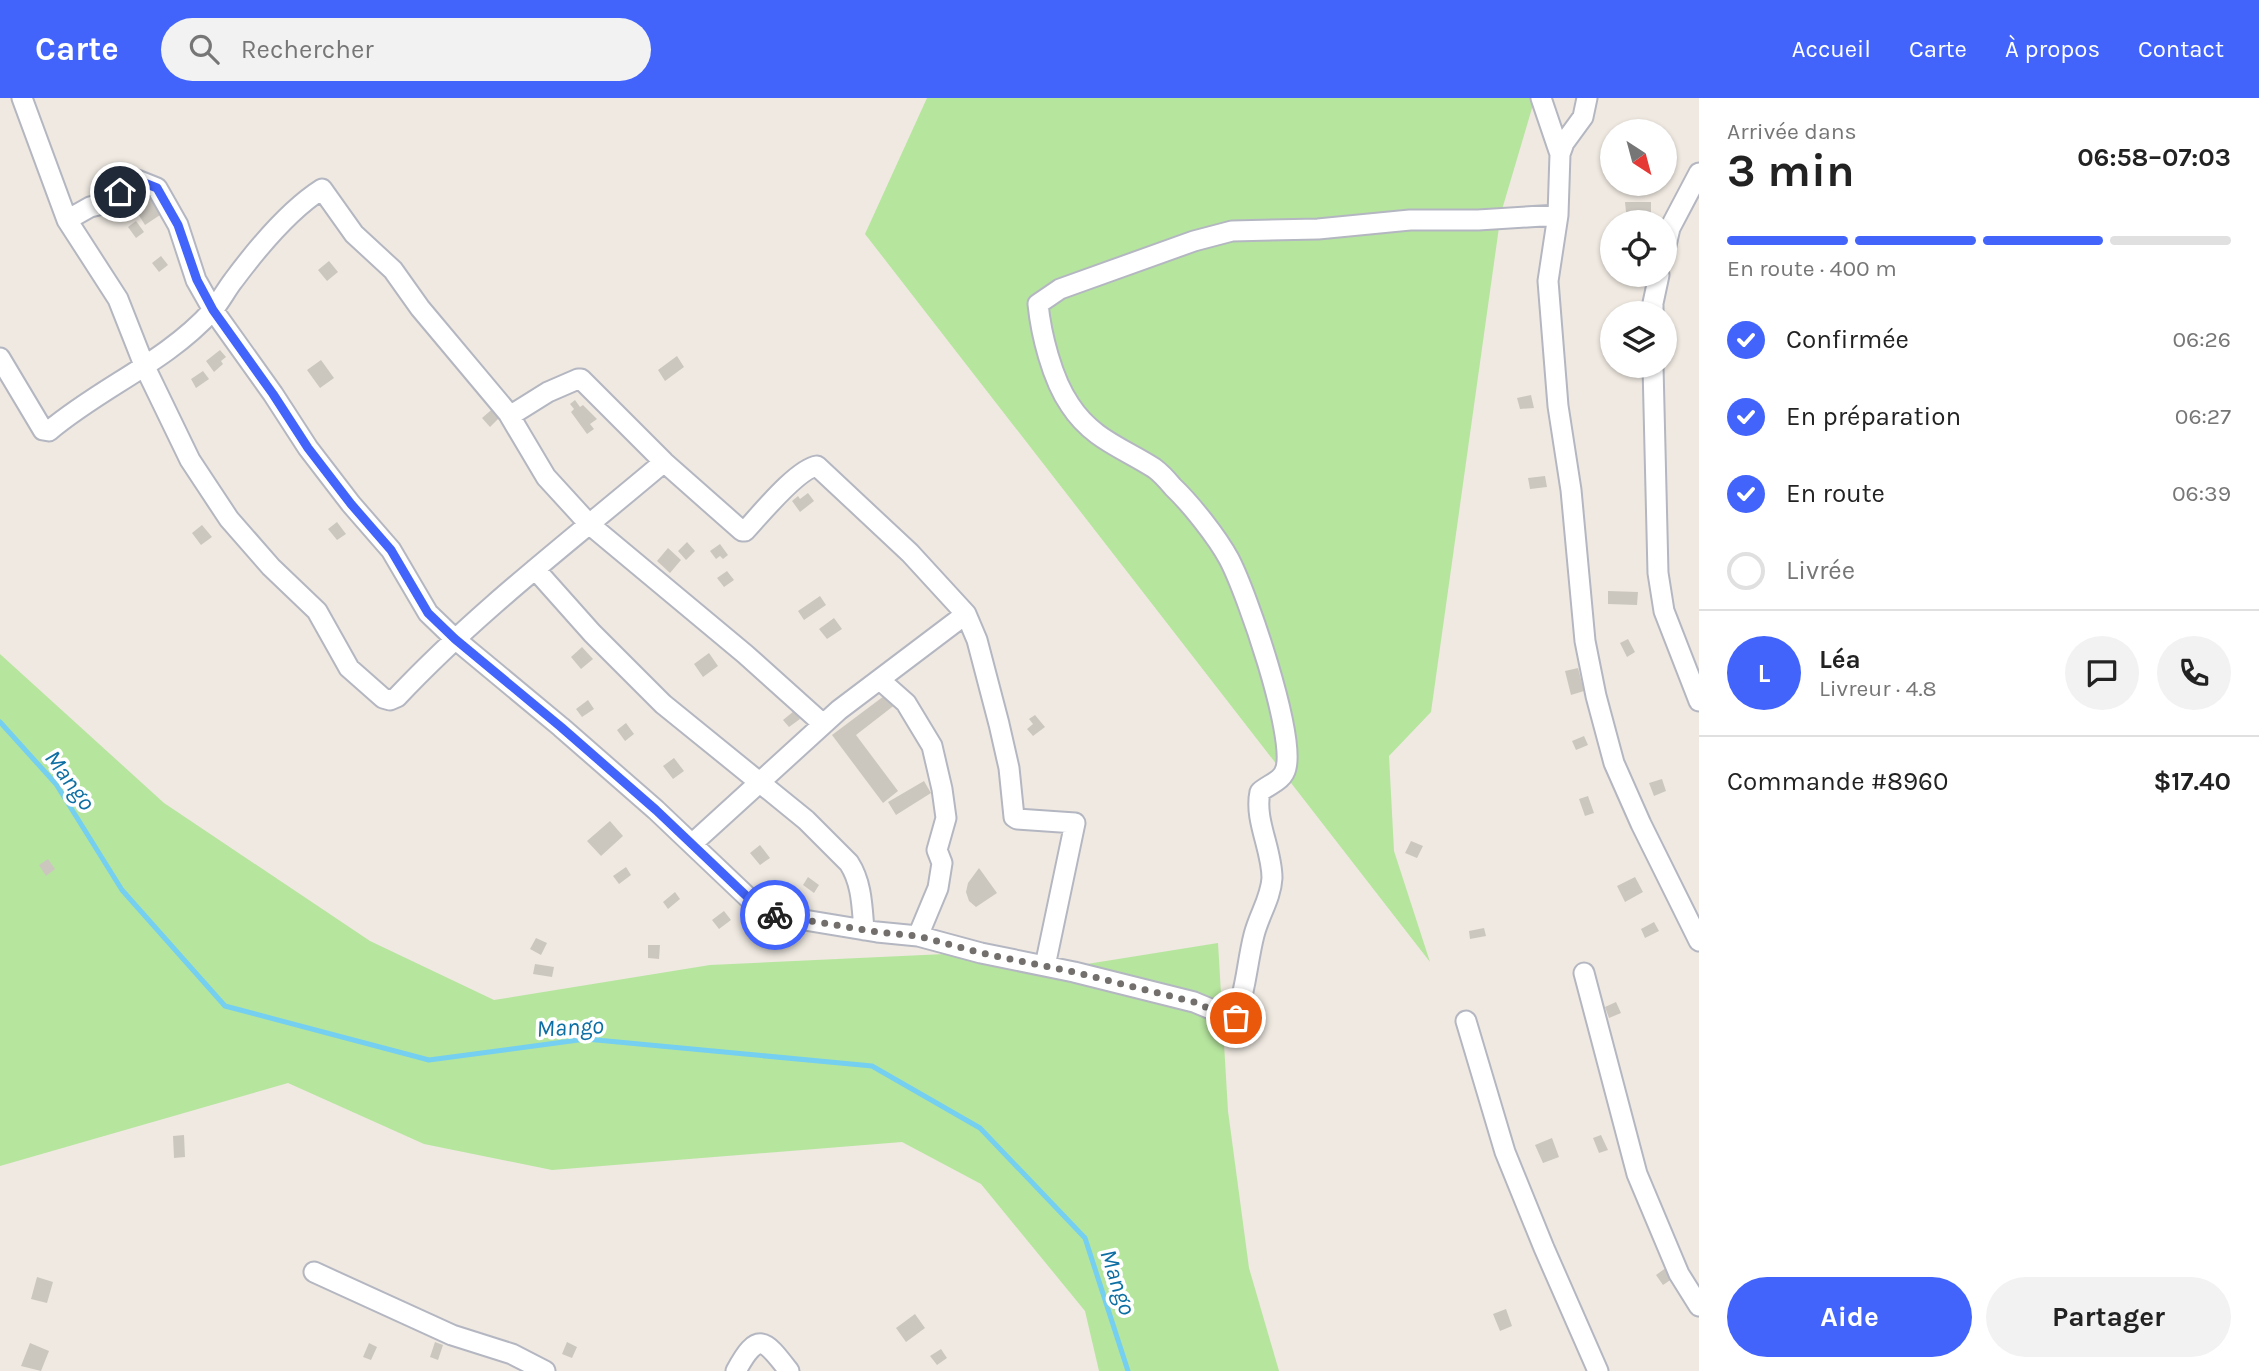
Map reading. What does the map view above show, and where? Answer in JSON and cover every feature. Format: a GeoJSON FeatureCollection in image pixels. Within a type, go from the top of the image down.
{"type":"FeatureCollection","features":[{"type":"Feature","properties":{"kind":"street"},"geometry":{"type":"LineString","coordinates":[[22,98],[67,220],[118,299],[145,365],[190,460],[229,519],[271,567],[317,611],[349,668],[383,698],[390,700],[397,697],[455,639],[664,462]]}},
{"type":"Feature","properties":{"kind":"street"},"geometry":{"type":"LineString","coordinates":[[1587,98],[1583,117],[1564,143],[1560,154],[1558,215],[1548,281],[1558,406],[1571,490],[1586,641],[1614,763],[1657,860],[1699,941]]}},
{"type":"Feature","properties":{"kind":"street"},"geometry":{"type":"LineString","coordinates":[[1541,102],[1560,154]]}},
{"type":"Feature","properties":{"kind":"street"},"geometry":{"type":"LineString","coordinates":[[1677,215],[1699,173]]}},
{"type":"Feature","properties":{"kind":"street"},"geometry":{"type":"LineString","coordinates":[[67,220],[90,207],[102,204],[137,180],[157,188],[178,225],[197,280],[213,310],[308,448],[391,550],[428,613],[455,639],[561,727],[768,914],[918,936],[1194,1002],[1235,1019],[1249,971],[1254,935],[1269,894],[1272,877],[1268,844],[1259,809],[1260,792],[1282,777],[1287,768],[1284,727],[1268,665],[1248,602],[1228,557],[1176,489],[1155,469],[1094,431],[1070,405],[1046,348],[1038,308],[1040,301],[1060,289],[1194,241],[1232,231],[1318,229],[1410,220],[1478,220],[1558,215]]}},
{"type":"Feature","properties":{"kind":"street"},"geometry":{"type":"LineString","coordinates":[[0,358],[46,431],[99,393],[162,356],[213,310],[249,259],[303,204],[322,189],[354,234],[393,270],[420,308],[509,413],[546,477],[589,524],[745,654],[823,724]]}},
{"type":"Feature","properties":{"kind":"street"},"geometry":{"type":"LineString","coordinates":[[1653,378],[1657,573],[1664,611],[1699,701]]}},
{"type":"Feature","properties":{"kind":"street"},"geometry":{"type":"LineString","coordinates":[[509,413],[516,412],[548,392],[581,379],[664,462],[742,531],[745,531],[795,479],[811,467],[817,466],[910,552],[966,614],[977,640],[1009,768],[1014,817],[1075,823],[1045,966]]}},
{"type":"Feature","properties":{"kind":"street"},"geometry":{"type":"LineString","coordinates":[[535,569],[632,675],[713,746],[806,820],[849,863],[855,871],[862,898],[864,930]]}},
{"type":"Feature","properties":{"kind":"street"},"geometry":{"type":"LineString","coordinates":[[693,844],[823,724],[966,614]]}},
{"type":"Feature","properties":{"kind":"street"},"geometry":{"type":"LineString","coordinates":[[880,680],[905,703],[932,746],[942,789],[946,818],[937,850],[942,863],[939,888],[918,936]]}},
{"type":"Feature","properties":{"kind":"street"},"geometry":{"type":"LineString","coordinates":[[1584,972],[1637,1174],[1679,1274],[1699,1306]]}},
{"type":"Feature","properties":{"kind":"street"},"geometry":{"type":"LineString","coordinates":[[1466,1021],[1505,1152],[1598,1371]]}},
{"type":"Feature","properties":{"kind":"street"},"geometry":{"type":"LineString","coordinates":[[314,1272],[452,1335],[512,1354],[545,1371]]}},
{"type":"Feature","properties":{"kind":"street"},"geometry":{"type":"LineString","coordinates":[[736,1371],[745,1355],[756,1344],[761,1343],[769,1346],[789,1371]]}},
{"type":"Feature","properties":{"kind":"green space"},"geometry":{"type":"Polygon","coordinates":[[[927,98],[1535,98],[1501,213],[1431,712],[1389,756],[1394,851],[1430,962],[865,234],[927,98]]]}},
{"type":"Feature","properties":{"kind":"green space"},"geometry":{"type":"Polygon","coordinates":[[[0,654],[164,803],[370,941],[494,1000],[710,965],[945,954],[1087,964],[1218,943],[1228,1111],[1249,1268],[1279,1371],[1099,1371],[1085,1311],[981,1184],[902,1142],[552,1170],[424,1144],[288,1083],[0,1166],[0,654]]]}},
{"type":"Feature","properties":{"kind":"building"},"geometry":{"type":"Polygon","coordinates":[[[149,189],[163,213],[145,225],[130,201],[149,189]]]}},
{"type":"Feature","properties":{"kind":"building"},"geometry":{"type":"Polygon","coordinates":[[[1625,202],[1651,202],[1651,210],[1626,210],[1625,202]]]}},
{"type":"Feature","properties":{"kind":"building"},"geometry":{"type":"Polygon","coordinates":[[[136,221],[144,232],[136,238],[128,227],[136,221]]]}},
{"type":"Feature","properties":{"kind":"building"},"geometry":{"type":"Polygon","coordinates":[[[161,256],[168,265],[159,272],[152,263],[161,256]]]}},
{"type":"Feature","properties":{"kind":"building"},"geometry":{"type":"Polygon","coordinates":[[[329,261],[338,272],[327,281],[318,270],[329,261]]]}},
{"type":"Feature","properties":{"kind":"building"},"geometry":{"type":"Polygon","coordinates":[[[220,350],[226,357],[214,372],[206,361],[220,350]]]}},
{"type":"Feature","properties":{"kind":"building"},"geometry":{"type":"Polygon","coordinates":[[[677,356],[684,367],[665,381],[658,370],[677,356]]]}},
{"type":"Feature","properties":{"kind":"building"},"geometry":{"type":"Polygon","coordinates":[[[321,360],[334,378],[320,388],[307,370],[321,360]]]}},
{"type":"Feature","properties":{"kind":"building"},"geometry":{"type":"Polygon","coordinates":[[[203,371],[209,379],[196,388],[191,379],[203,371]]]}},
{"type":"Feature","properties":{"kind":"building"},"geometry":{"type":"Polygon","coordinates":[[[1531,395],[1534,408],[1520,409],[1517,398],[1531,395]]]}},
{"type":"Feature","properties":{"kind":"building"},"geometry":{"type":"Polygon","coordinates":[[[575,400],[597,419],[590,424],[594,429],[587,434],[571,412],[574,409],[570,404],[575,400]]]}},
{"type":"Feature","properties":{"kind":"building"},"geometry":{"type":"Polygon","coordinates":[[[497,405],[504,413],[490,427],[482,418],[497,405]]]}},
{"type":"Feature","properties":{"kind":"building"},"geometry":{"type":"Polygon","coordinates":[[[1545,476],[1547,487],[1530,489],[1528,478],[1545,476]]]}},
{"type":"Feature","properties":{"kind":"building"},"geometry":{"type":"Polygon","coordinates":[[[808,493],[814,501],[800,512],[792,501],[808,493]]]}},
{"type":"Feature","properties":{"kind":"building"},"geometry":{"type":"Polygon","coordinates":[[[337,522],[346,534],[337,540],[328,529],[337,522]]]}},
{"type":"Feature","properties":{"kind":"building"},"geometry":{"type":"Polygon","coordinates":[[[202,525],[212,537],[201,545],[192,533],[202,525]]]}},
{"type":"Feature","properties":{"kind":"building"},"geometry":{"type":"Polygon","coordinates":[[[687,542],[695,551],[686,560],[678,551],[687,542]]]}},
{"type":"Feature","properties":{"kind":"building"},"geometry":{"type":"Polygon","coordinates":[[[720,544],[728,555],[723,559],[720,556],[716,559],[710,551],[720,544]]]}},
{"type":"Feature","properties":{"kind":"building"},"geometry":{"type":"Polygon","coordinates":[[[668,548],[681,560],[670,573],[657,561],[668,548]]]}},
{"type":"Feature","properties":{"kind":"building"},"geometry":{"type":"Polygon","coordinates":[[[727,571],[734,580],[724,587],[717,578],[727,571]]]}},
{"type":"Feature","properties":{"kind":"building"},"geometry":{"type":"Polygon","coordinates":[[[1608,591],[1638,592],[1637,605],[1608,604],[1608,591]]]}},
{"type":"Feature","properties":{"kind":"building"},"geometry":{"type":"Polygon","coordinates":[[[820,596],[826,605],[804,620],[798,611],[820,596]]]}},
{"type":"Feature","properties":{"kind":"building"},"geometry":{"type":"Polygon","coordinates":[[[834,618],[842,629],[827,639],[819,629],[834,618]]]}},
{"type":"Feature","properties":{"kind":"building"},"geometry":{"type":"Polygon","coordinates":[[[1628,639],[1635,652],[1627,657],[1620,643],[1628,639]]]}},
{"type":"Feature","properties":{"kind":"building"},"geometry":{"type":"Polygon","coordinates":[[[582,647],[593,659],[581,669],[571,657],[582,647]]]}},
{"type":"Feature","properties":{"kind":"building"},"geometry":{"type":"Polygon","coordinates":[[[709,653],[718,666],[703,677],[694,664],[709,653]]]}},
{"type":"Feature","properties":{"kind":"building"},"geometry":{"type":"Polygon","coordinates":[[[1578,668],[1584,691],[1571,695],[1565,671],[1578,668]]]}},
{"type":"Feature","properties":{"kind":"building"},"geometry":{"type":"Polygon","coordinates":[[[888,693],[896,704],[856,735],[898,791],[883,803],[832,735],[888,693]]]}},
{"type":"Feature","properties":{"kind":"building"},"geometry":{"type":"Polygon","coordinates":[[[588,700],[594,709],[582,717],[576,709],[588,700]]]}},
{"type":"Feature","properties":{"kind":"building"},"geometry":{"type":"Polygon","coordinates":[[[794,711],[800,719],[789,727],[783,720],[794,711]]]}},
{"type":"Feature","properties":{"kind":"building"},"geometry":{"type":"Polygon","coordinates":[[[1035,715],[1045,727],[1033,736],[1027,729],[1033,724],[1029,719],[1035,715]]]}},
{"type":"Feature","properties":{"kind":"building"},"geometry":{"type":"Polygon","coordinates":[[[626,723],[634,734],[625,741],[617,730],[626,723]]]}},
{"type":"Feature","properties":{"kind":"building"},"geometry":{"type":"Polygon","coordinates":[[[1584,736],[1588,745],[1576,750],[1572,741],[1584,736]]]}},
{"type":"Feature","properties":{"kind":"building"},"geometry":{"type":"Polygon","coordinates":[[[674,758],[684,771],[673,779],[663,766],[674,758]]]}},
{"type":"Feature","properties":{"kind":"building"},"geometry":{"type":"Polygon","coordinates":[[[1662,779],[1666,791],[1654,796],[1649,783],[1662,779]]]}},
{"type":"Feature","properties":{"kind":"building"},"geometry":{"type":"Polygon","coordinates":[[[924,781],[931,793],[896,815],[888,802],[924,781]]]}},
{"type":"Feature","properties":{"kind":"building"},"geometry":{"type":"Polygon","coordinates":[[[1588,796],[1594,813],[1585,816],[1579,799],[1588,796]]]}},
{"type":"Feature","properties":{"kind":"building"},"geometry":{"type":"Polygon","coordinates":[[[610,821],[623,836],[601,856],[587,841],[610,821]]]}},
{"type":"Feature","properties":{"kind":"building"},"geometry":{"type":"Polygon","coordinates":[[[1411,841],[1423,846],[1417,858],[1405,853],[1411,841]]]}},
{"type":"Feature","properties":{"kind":"building"},"geometry":{"type":"Polygon","coordinates":[[[760,845],[770,858],[760,865],[750,853],[760,845]]]}},
{"type":"Feature","properties":{"kind":"building"},"geometry":{"type":"Polygon","coordinates":[[[48,859],[55,869],[46,876],[39,865],[48,859]]]}},
{"type":"Feature","properties":{"kind":"building"},"geometry":{"type":"Polygon","coordinates":[[[626,867],[631,875],[619,884],[613,876],[626,867]]]}},
{"type":"Feature","properties":{"kind":"building"},"geometry":{"type":"Polygon","coordinates":[[[979,868],[997,893],[976,907],[969,901],[966,892],[968,883],[979,868]]]}},
{"type":"Feature","properties":{"kind":"building"},"geometry":{"type":"Polygon","coordinates":[[[808,877],[819,885],[814,893],[803,885],[808,877]]]}},
{"type":"Feature","properties":{"kind":"building"},"geometry":{"type":"Polygon","coordinates":[[[1635,877],[1643,892],[1625,902],[1617,886],[1635,877]]]}},
{"type":"Feature","properties":{"kind":"building"},"geometry":{"type":"Polygon","coordinates":[[[675,892],[680,899],[668,909],[663,902],[675,892]]]}},
{"type":"Feature","properties":{"kind":"building"},"geometry":{"type":"Polygon","coordinates":[[[724,911],[731,920],[719,929],[712,920],[724,911]]]}},
{"type":"Feature","properties":{"kind":"building"},"geometry":{"type":"Polygon","coordinates":[[[1654,922],[1659,931],[1645,938],[1641,929],[1654,922]]]}},
{"type":"Feature","properties":{"kind":"building"},"geometry":{"type":"Polygon","coordinates":[[[1484,928],[1486,936],[1470,939],[1469,931],[1484,928]]]}},
{"type":"Feature","properties":{"kind":"building"},"geometry":{"type":"Polygon","coordinates":[[[536,938],[547,943],[541,955],[530,949],[536,938]]]}},
{"type":"Feature","properties":{"kind":"building"},"geometry":{"type":"Polygon","coordinates":[[[648,945],[660,945],[659,959],[648,958],[648,945]]]}},
{"type":"Feature","properties":{"kind":"building"},"geometry":{"type":"Polygon","coordinates":[[[535,964],[554,967],[552,977],[533,974],[535,964]]]}},
{"type":"Feature","properties":{"kind":"building"},"geometry":{"type":"Polygon","coordinates":[[[1616,1002],[1621,1013],[1609,1018],[1605,1007],[1616,1002]]]}},
{"type":"Feature","properties":{"kind":"building"},"geometry":{"type":"Polygon","coordinates":[[[184,1135],[185,1157],[174,1158],[173,1136],[184,1135]]]}},
{"type":"Feature","properties":{"kind":"building"},"geometry":{"type":"Polygon","coordinates":[[[1601,1135],[1608,1150],[1599,1153],[1593,1138],[1601,1135]]]}},
{"type":"Feature","properties":{"kind":"building"},"geometry":{"type":"Polygon","coordinates":[[[1552,1138],[1559,1157],[1543,1163],[1535,1145],[1552,1138]]]}},
{"type":"Feature","properties":{"kind":"building"},"geometry":{"type":"Polygon","coordinates":[[[1670,1265],[1679,1274],[1663,1285],[1656,1275],[1670,1265]]]}},
{"type":"Feature","properties":{"kind":"building"},"geometry":{"type":"Polygon","coordinates":[[[37,1277],[53,1282],[47,1303],[31,1299],[37,1277]]]}},
{"type":"Feature","properties":{"kind":"building"},"geometry":{"type":"Polygon","coordinates":[[[1506,1309],[1512,1326],[1500,1331],[1493,1314],[1506,1309]]]}},
{"type":"Feature","properties":{"kind":"building"},"geometry":{"type":"Polygon","coordinates":[[[915,1314],[925,1328],[906,1342],[896,1328],[915,1314]]]}},
{"type":"Feature","properties":{"kind":"building"},"geometry":{"type":"Polygon","coordinates":[[[435,1342],[443,1345],[438,1360],[430,1357],[435,1342]]]}},
{"type":"Feature","properties":{"kind":"building"},"geometry":{"type":"Polygon","coordinates":[[[567,1342],[577,1347],[572,1358],[562,1354],[567,1342]]]}},
{"type":"Feature","properties":{"kind":"building"},"geometry":{"type":"Polygon","coordinates":[[[30,1343],[49,1351],[41,1371],[21,1366],[30,1343]]]}},
{"type":"Feature","properties":{"kind":"building"},"geometry":{"type":"Polygon","coordinates":[[[369,1343],[377,1347],[371,1360],[363,1357],[369,1343]]]}},
{"type":"Feature","properties":{"kind":"building"},"geometry":{"type":"Polygon","coordinates":[[[941,1349],[947,1358],[937,1365],[930,1356],[941,1349]]]}},
{"type":"Feature","properties":{"kind":"waterway","name":"Mango"},"geometry":{"type":"LineString","coordinates":[[0,722],[56,784],[122,890],[225,1006],[429,1060],[586,1039],[872,1066],[980,1128],[1085,1238],[1128,1371]]}},
{"type":"Feature","properties":{"kind":"way so far"},"geometry":{"type":"LineString","coordinates":[[775,915],[918,936],[1194,1002],[1236,1018]]}},
{"type":"Feature","properties":{"kind":"route"},"geometry":{"type":"LineString","coordinates":[[120,192],[137,180],[157,188],[178,225],[197,280],[213,310],[308,448],[391,550],[428,613],[656,810],[758,907],[775,915]]}}]}
